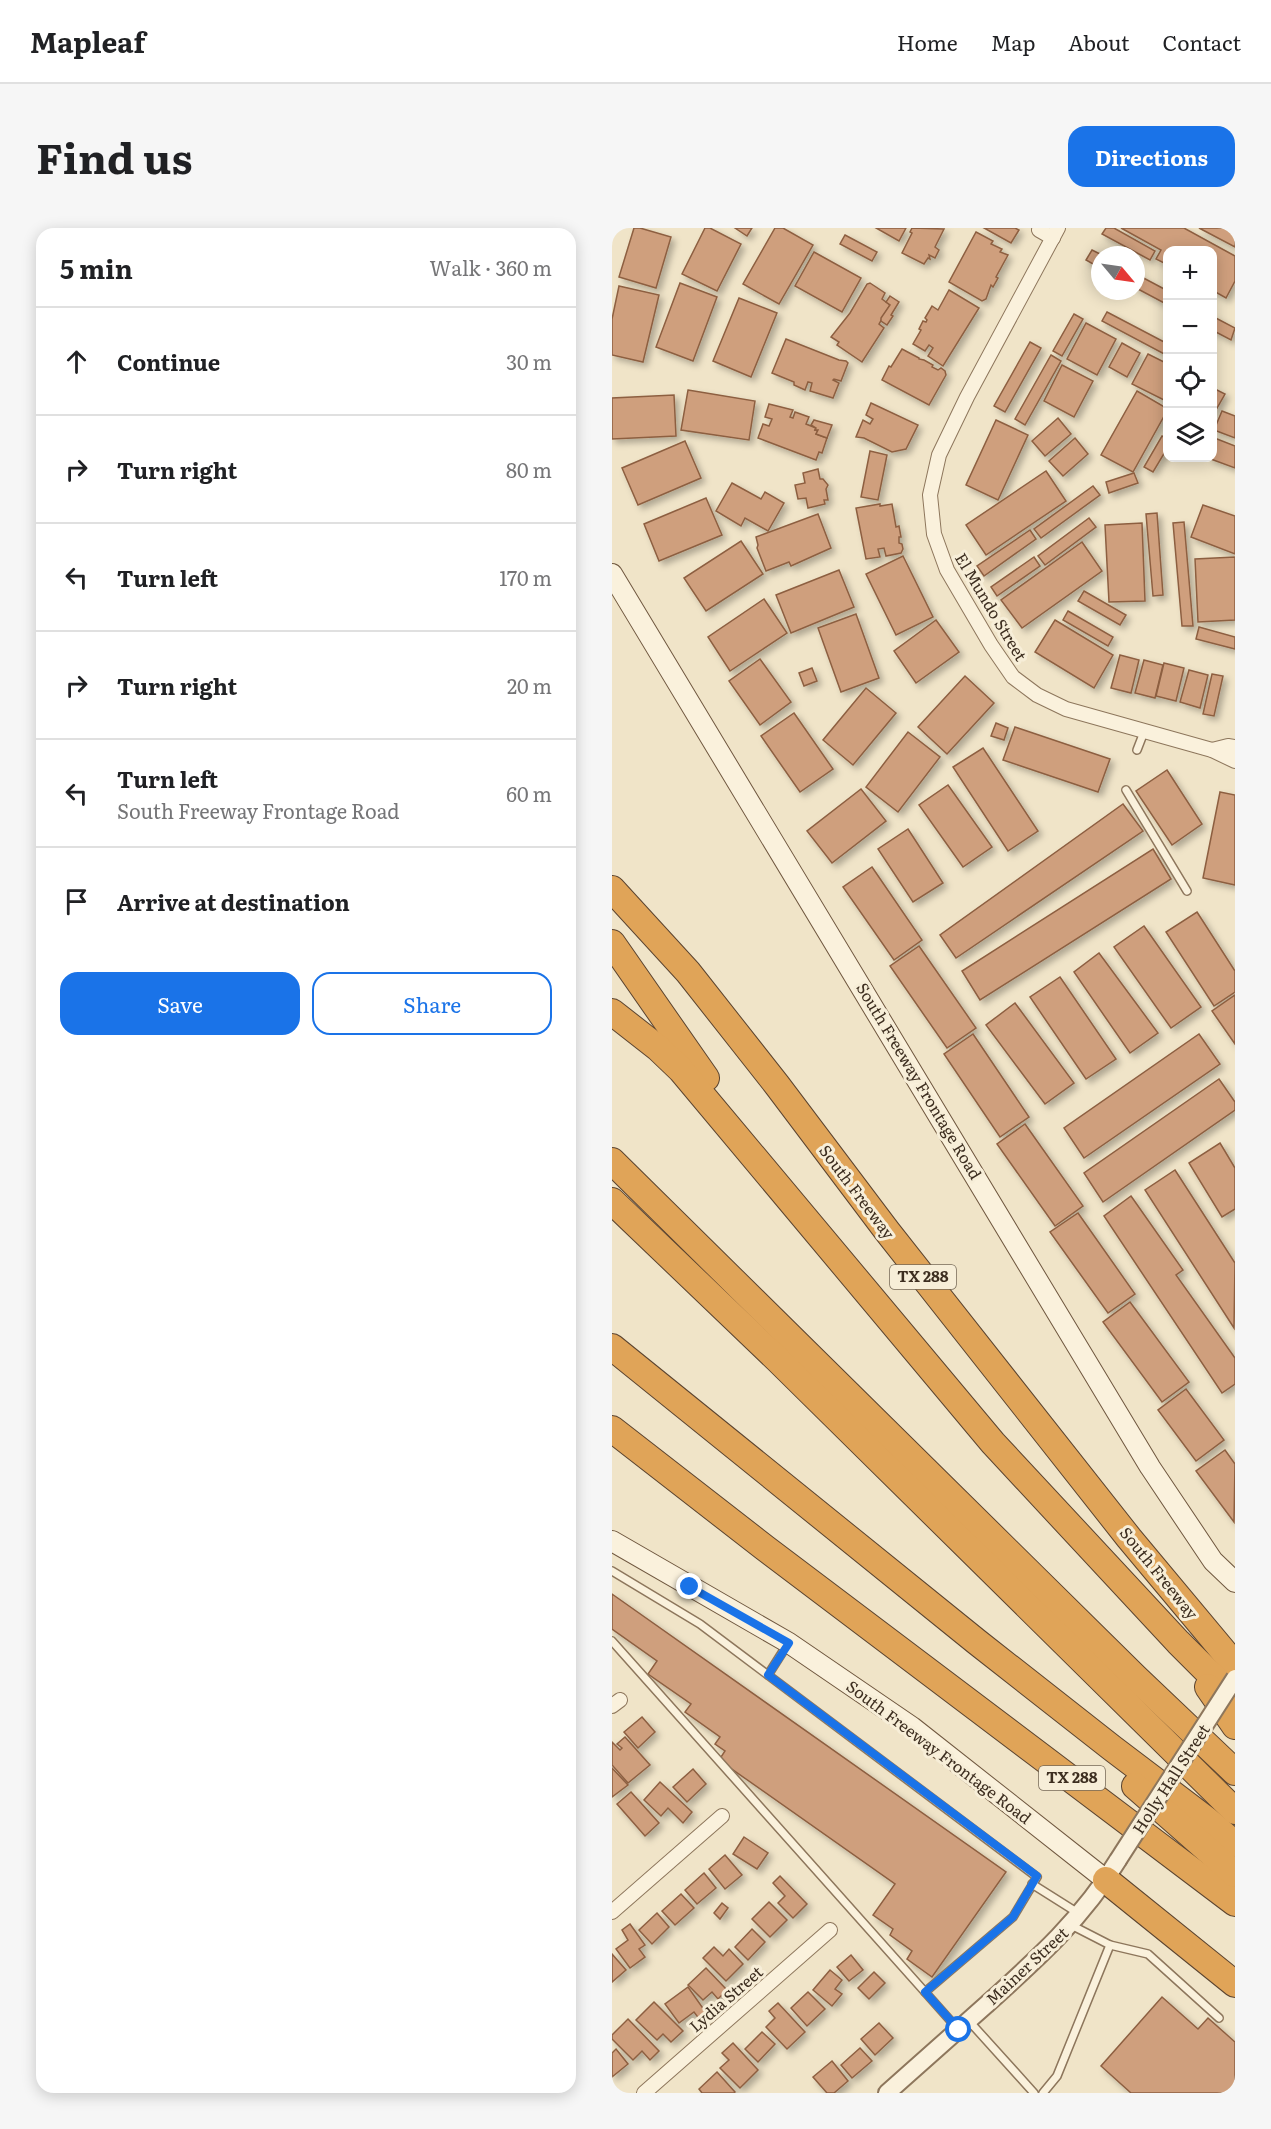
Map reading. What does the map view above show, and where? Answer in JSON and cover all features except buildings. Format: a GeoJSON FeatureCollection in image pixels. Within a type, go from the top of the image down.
{"type":"FeatureCollection","features":[{"type":"Feature","properties":{"kind":"highway","name":"South Freeway"},"geometry":{"type":"LineString","coordinates":[[612,889],[688,972],[887,1231],[1129,1538],[1235,1665]]}},
{"type":"Feature","properties":{"kind":"highway"},"geometry":{"type":"LineString","coordinates":[[612,943],[788,1196]]}},
{"type":"Feature","properties":{"kind":"highway"},"geometry":{"type":"LineString","coordinates":[[617,1016],[658,1048],[681,1070],[993,1443],[1178,1642],[1235,1699]]}},
{"type":"Feature","properties":{"kind":"highway"},"geometry":{"type":"LineString","coordinates":[[612,1161],[1135,1677],[1235,1772]]}},
{"type":"Feature","properties":{"kind":"highway"},"geometry":{"type":"LineString","coordinates":[[612,1201],[777,1360],[1235,1811]]}},
{"type":"Feature","properties":{"kind":"highway"},"geometry":{"type":"LineString","coordinates":[[612,1347],[977,1642],[1235,1844]]}},
{"type":"Feature","properties":{"kind":"highway","name":"TX 288"},"geometry":{"type":"LineString","coordinates":[[612,1429],[765,1548],[1235,1903]]}},
{"type":"Feature","properties":{"kind":"highway"},"geometry":{"type":"LineString","coordinates":[[977,1642],[1235,1874]]}},
{"type":"Feature","properties":{"kind":"highway"},"geometry":{"type":"LineString","coordinates":[[1178,1642],[1235,1726]]}},
{"type":"Feature","properties":{"kind":"highway"},"geometry":{"type":"LineString","coordinates":[[1113,1870],[1235,1984]]}},
{"type":"Feature","properties":{"kind":"main road","name":"South Freeway Frontage Road"},"geometry":{"type":"LineString","coordinates":[[612,574],[1150,1467],[1213,1561],[1235,1582]]}},
{"type":"Feature","properties":{"kind":"main road","name":"South Freeway Frontage Road"},"geometry":{"type":"LineString","coordinates":[[612,1541],[789,1643],[1113,1870]]}},
{"type":"Feature","properties":{"kind":"street"},"geometry":{"type":"LineString","coordinates":[[1037,229],[1056,233]]}},
{"type":"Feature","properties":{"kind":"street","name":"El Mundo Street"},"geometry":{"type":"LineString","coordinates":[[1056,233],[967,397],[939,455],[930,495],[934,534],[960,595],[1013,677],[1037,695],[1066,709],[1212,750],[1235,761]]}},
{"type":"Feature","properties":{"kind":"street","name":"El Mundo Street"},"geometry":{"type":"LineString","coordinates":[[1212,750],[1228,746],[1235,747]]}},
{"type":"Feature","properties":{"kind":"street","name":"Holly Hall Street"},"geometry":{"type":"LineString","coordinates":[[1113,1870],[1235,1678]]}},
{"type":"Feature","properties":{"kind":"street"},"geometry":{"type":"LineString","coordinates":[[612,1912],[722,1816]]}},
{"type":"Feature","properties":{"kind":"street","name":"Mainer Street"},"geometry":{"type":"LineString","coordinates":[[887,2093],[1027,1969],[1076,1920],[1113,1870]]}},
{"type":"Feature","properties":{"kind":"street","name":"Lydia Street"},"geometry":{"type":"LineString","coordinates":[[644,2093],[831,1930]]}},
{"type":"Feature","properties":{"kind":"lane"},"geometry":{"type":"LineString","coordinates":[[1137,750],[1144,732]]}},
{"type":"Feature","properties":{"kind":"lane"},"geometry":{"type":"LineString","coordinates":[[1126,790],[1187,891]]}},
{"type":"Feature","properties":{"kind":"lane"},"geometry":{"type":"LineString","coordinates":[[612,1571],[700,1624],[1037,1876],[1013,1917],[925,1992]]}},
{"type":"Feature","properties":{"kind":"lane"},"geometry":{"type":"LineString","coordinates":[[612,1641],[925,1992],[964,2025],[1034,2093]]}},
{"type":"Feature","properties":{"kind":"lane"},"geometry":{"type":"LineString","coordinates":[[768,1675],[789,1643]]}},
{"type":"Feature","properties":{"kind":"lane"},"geometry":{"type":"LineString","coordinates":[[1032,1884],[1110,1945],[1148,1954],[1219,2018]]}},
{"type":"Feature","properties":{"kind":"lane"},"geometry":{"type":"LineString","coordinates":[[1043,2093],[1058,2076],[1110,1945]]}},
{"type":"Feature","properties":{"kind":"route"},"geometry":{"type":"LineString","coordinates":[[690,1587],[789,1643],[768,1675],[1037,1876],[1013,1917],[925,1992],[959,2030]]}}]}
